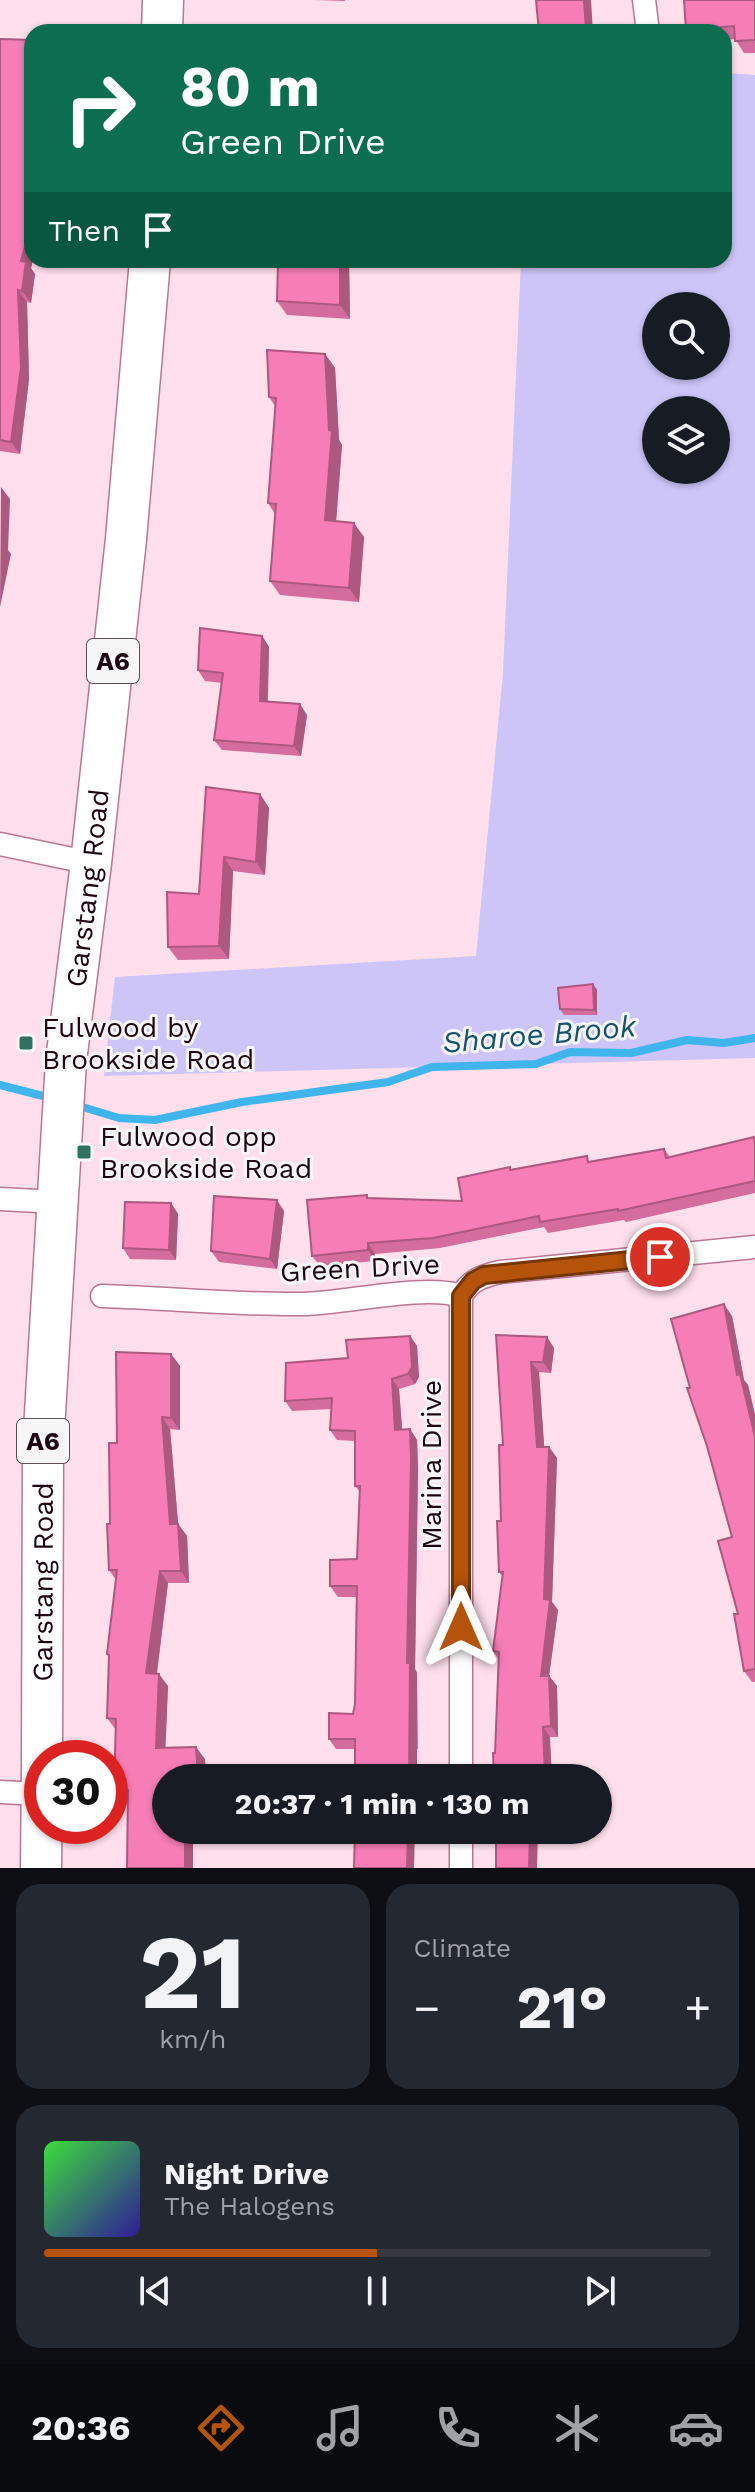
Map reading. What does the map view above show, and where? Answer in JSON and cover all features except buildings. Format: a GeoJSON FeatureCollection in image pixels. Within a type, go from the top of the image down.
{"type":"FeatureCollection","features":[{"type":"Feature","properties":{"kind":"highway"},"geometry":{"type":"LineString","coordinates":[[162,24],[163,0]]}},
{"type":"Feature","properties":{"kind":"highway","name":"Garstang Road"},"geometry":{"type":"LineString","coordinates":[[42,1740],[43,1447],[61,1124],[126,539],[149,268]]}},
{"type":"Feature","properties":{"kind":"highway","name":"Garstang Road"},"geometry":{"type":"LineString","coordinates":[[41,1844],[41,1868]]}},
{"type":"Feature","properties":{"kind":"street"},"geometry":{"type":"LineString","coordinates":[[644,0],[647,24]]}},
{"type":"Feature","properties":{"kind":"street"},"geometry":{"type":"LineString","coordinates":[[0,844],[91,863]]}},
{"type":"Feature","properties":{"kind":"street"},"geometry":{"type":"LineString","coordinates":[[0,1199],[57,1202]]}},
{"type":"Feature","properties":{"kind":"street","name":"Green Drive"},"geometry":{"type":"LineString","coordinates":[[102,1296],[300,1304],[430,1291],[461,1296],[473,1281],[500,1272],[755,1247]]}},
{"type":"Feature","properties":{"kind":"street","name":"Marina Drive"},"geometry":{"type":"LineString","coordinates":[[461,1296],[461,1764]]}},
{"type":"Feature","properties":{"kind":"street"},"geometry":{"type":"LineString","coordinates":[[0,1792],[24,1793]]}},
{"type":"Feature","properties":{"kind":"street"},"geometry":{"type":"LineString","coordinates":[[461,1844],[461,1868]]}},
{"type":"Feature","properties":{"kind":"shaded area"},"geometry":{"type":"Polygon","coordinates":[[[732,74],[755,75],[755,1058],[104,1076],[115,977],[476,956],[503,673],[521,268],[732,268],[732,74]]]}},
{"type":"Feature","properties":{"kind":"waterway","name":"Sharoe Brook"},"geometry":{"type":"LineString","coordinates":[[76,1105],[119,1118],[155,1120],[242,1102],[388,1082],[432,1067],[536,1064],[570,1052],[631,1053],[687,1040],[724,1043],[755,1038]]}},
{"type":"Feature","properties":{"kind":"waterway","name":"Sharoe Brook"},"geometry":{"type":"LineString","coordinates":[[0,1085],[51,1098]]}},
{"type":"Feature","properties":{"kind":"place","name":"Fulwood by Brookside Road"},"geometry":{"type":"Point","coordinates":[26,1043]}},
{"type":"Feature","properties":{"kind":"place","name":"Fulwood opp Brookside Road"},"geometry":{"type":"Point","coordinates":[84,1152]}},
{"type":"Feature","properties":{"kind":"route"},"geometry":{"type":"LineString","coordinates":[[461,1627],[461,1296],[473,1281],[484,1275],[660,1257]]}}]}
